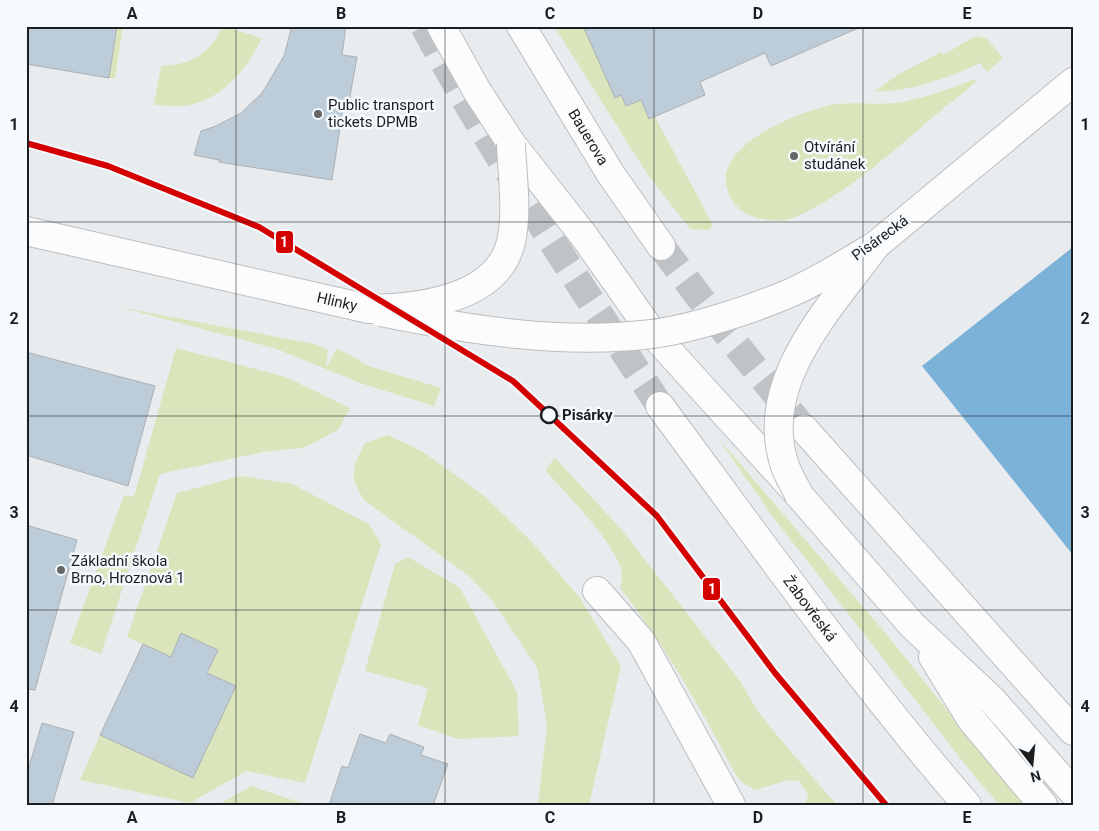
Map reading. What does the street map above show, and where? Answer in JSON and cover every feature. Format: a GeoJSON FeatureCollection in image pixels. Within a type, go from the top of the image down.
{"type":"FeatureCollection","features":[{"type":"Feature","properties":{"kind":"main road"},"geometry":{"type":"LineString","coordinates":[[441,26],[477,91],[511,143],[584,236],[653,334],[799,494],[912,624],[992,700],[1073,792]]}},
{"type":"Feature","properties":{"kind":"main road","name":"Bauerova"},"geometry":{"type":"LineString","coordinates":[[521,26],[610,172],[661,246]]}},
{"type":"Feature","properties":{"kind":"main road","name":"Pisárecká"},"geometry":{"type":"LineString","coordinates":[[653,334],[764,304],[814,282],[876,245],[1073,82]]}},
{"type":"Feature","properties":{"kind":"main road"},"geometry":{"type":"LineString","coordinates":[[370,309],[405,309],[448,300],[486,280],[498,269],[508,250],[514,217],[511,143]]}},
{"type":"Feature","properties":{"kind":"main road","name":"Hlinky"},"geometry":{"type":"LineString","coordinates":[[26,231],[322,300],[453,326],[533,336],[571,338],[653,334]]}},
{"type":"Feature","properties":{"kind":"main road"},"geometry":{"type":"LineString","coordinates":[[799,494],[784,463],[780,438],[780,418],[788,381],[812,331],[876,245]]}},
{"type":"Feature","properties":{"kind":"main road","name":"Žabovřeská"},"geometry":{"type":"LineString","coordinates":[[660,406],[816,619],[920,751],[967,805]]}},
{"type":"Feature","properties":{"kind":"main road"},"geometry":{"type":"LineString","coordinates":[[804,429],[1073,731]]}},
{"type":"Feature","properties":{"kind":"main road"},"geometry":{"type":"LineString","coordinates":[[597,591],[641,641],[732,805]]}},
{"type":"Feature","properties":{"kind":"main road"},"geometry":{"type":"LineString","coordinates":[[912,624],[972,719],[1042,805]]}},
{"type":"Feature","properties":{"kind":"green space"},"geometry":{"type":"Polygon","coordinates":[[[117,26],[123,26],[115,78],[109,78],[117,26]]]}},
{"type":"Feature","properties":{"kind":"green space"},"geometry":{"type":"Polygon","coordinates":[[[223,26],[262,38],[240,73],[220,91],[196,103],[179,106],[154,105],[161,66],[182,63],[206,51],[223,26]]]}},
{"type":"Feature","properties":{"kind":"green space"},"geometry":{"type":"Polygon","coordinates":[[[554,26],[583,26],[615,97],[621,95],[627,106],[641,100],[649,119],[655,117],[713,225],[709,230],[690,229],[646,172],[554,26]]]}},
{"type":"Feature","properties":{"kind":"green space"},"geometry":{"type":"Polygon","coordinates":[[[976,36],[986,38],[1003,58],[987,72],[980,63],[928,83],[902,89],[874,92],[899,74],[941,52],[943,55],[976,36]]]}},
{"type":"Feature","properties":{"kind":"green space"},"geometry":{"type":"Polygon","coordinates":[[[978,78],[969,88],[872,168],[833,197],[813,209],[788,220],[777,221],[749,215],[737,206],[731,198],[726,183],[728,168],[737,154],[751,141],[787,120],[838,104],[888,104],[916,99],[978,78]]]}},
{"type":"Feature","properties":{"kind":"green space"},"geometry":{"type":"Polygon","coordinates":[[[119,307],[314,344],[328,350],[326,368],[337,348],[369,366],[441,388],[434,406],[363,384],[274,348],[119,307]]]}},
{"type":"Feature","properties":{"kind":"green space"},"geometry":{"type":"Polygon","coordinates":[[[176,348],[286,377],[350,408],[338,430],[303,448],[263,452],[160,474],[101,654],[70,643],[124,495],[134,497],[176,348]]]}},
{"type":"Feature","properties":{"kind":"green space"},"geometry":{"type":"Polygon","coordinates":[[[388,435],[423,452],[483,495],[531,541],[580,598],[621,666],[589,805],[538,805],[547,724],[537,667],[492,600],[468,575],[365,501],[356,485],[354,478],[355,466],[365,443],[388,435]]]}},
{"type":"Feature","properties":{"kind":"green space"},"geometry":{"type":"Polygon","coordinates":[[[718,438],[888,636],[1023,805],[1000,805],[975,777],[770,513],[718,438]]]}},
{"type":"Feature","properties":{"kind":"green space"},"geometry":{"type":"Polygon","coordinates":[[[555,458],[621,529],[740,681],[760,714],[837,805],[806,805],[808,794],[799,781],[789,780],[755,790],[744,784],[736,775],[668,656],[620,588],[622,573],[611,548],[589,519],[545,470],[555,458]]]}},
{"type":"Feature","properties":{"kind":"green space"},"geometry":{"type":"Polygon","coordinates":[[[241,476],[292,484],[369,524],[381,544],[305,783],[246,771],[190,803],[80,780],[100,735],[193,777],[236,686],[208,673],[218,650],[181,633],[171,657],[127,637],[177,493],[241,476]]]}},
{"type":"Feature","properties":{"kind":"green space"},"geometry":{"type":"Polygon","coordinates":[[[408,557],[460,588],[517,692],[519,736],[458,739],[418,725],[428,688],[365,671],[395,564],[408,557]]]}},
{"type":"Feature","properties":{"kind":"green space"},"geometry":{"type":"Polygon","coordinates":[[[251,786],[301,803],[300,805],[218,805],[251,786]]]}},
{"type":"Feature","properties":{"kind":"water"},"geometry":{"type":"Polygon","coordinates":[[[1073,247],[1073,555],[922,366],[1073,247]]]}},
{"type":"Feature","properties":{"kind":"building"},"geometry":{"type":"Polygon","coordinates":[[[26,26],[117,26],[109,78],[26,64],[26,26]]]}},
{"type":"Feature","properties":{"kind":"building"},"geometry":{"type":"Polygon","coordinates":[[[292,26],[346,26],[342,55],[357,57],[349,102],[344,101],[332,180],[219,162],[219,160],[194,155],[201,131],[216,126],[241,113],[262,93],[284,56],[292,26]]]}},
{"type":"Feature","properties":{"kind":"building"},"geometry":{"type":"Polygon","coordinates":[[[583,26],[863,26],[771,66],[765,53],[700,82],[705,95],[649,119],[641,100],[626,106],[621,95],[615,98],[583,26]]]}},
{"type":"Feature","properties":{"kind":"building"},"geometry":{"type":"Polygon","coordinates":[[[26,352],[155,386],[128,486],[26,455],[26,352]]]}},
{"type":"Feature","properties":{"kind":"building"},"geometry":{"type":"Polygon","coordinates":[[[26,525],[77,540],[35,690],[26,689],[26,525]]]}},
{"type":"Feature","properties":{"kind":"building"},"geometry":{"type":"Polygon","coordinates":[[[181,633],[218,650],[207,673],[236,686],[193,778],[100,735],[143,644],[171,657],[181,633]]]}},
{"type":"Feature","properties":{"kind":"building"},"geometry":{"type":"Polygon","coordinates":[[[42,723],[74,732],[52,805],[26,805],[26,777],[42,723]]]}},
{"type":"Feature","properties":{"kind":"building"},"geometry":{"type":"Polygon","coordinates":[[[360,734],[386,743],[390,734],[424,747],[421,755],[448,764],[433,805],[329,805],[342,766],[348,768],[360,734]]]}},
{"type":"Feature","properties":{"kind":"tunnel"},"geometry":{"type":"LineString","coordinates":[[424,26],[508,172],[660,406]]}},
{"type":"Feature","properties":{"kind":"tunnel"},"geometry":{"type":"LineString","coordinates":[[661,246],[724,330],[804,429]]}},
{"type":"Feature","properties":{"kind":"tram line","name":"1"},"geometry":{"type":"LineString","coordinates":[[26,143],[108,166],[259,227],[513,381],[657,516],[775,673],[886,805]]}},
{"type":"Feature","properties":{"kind":"place","name":"Public transport tickets DPMB"},"geometry":{"type":"Point","coordinates":[318,114]}},
{"type":"Feature","properties":{"kind":"place","name":"Otvírání studánek"},"geometry":{"type":"Point","coordinates":[794,156]}},
{"type":"Feature","properties":{"kind":"place","name":"Pisárky"},"geometry":{"type":"Point","coordinates":[549,415]}},
{"type":"Feature","properties":{"kind":"place","name":"Základní škola Brno, Hroznová 1"},"geometry":{"type":"Point","coordinates":[61,570]}}]}
